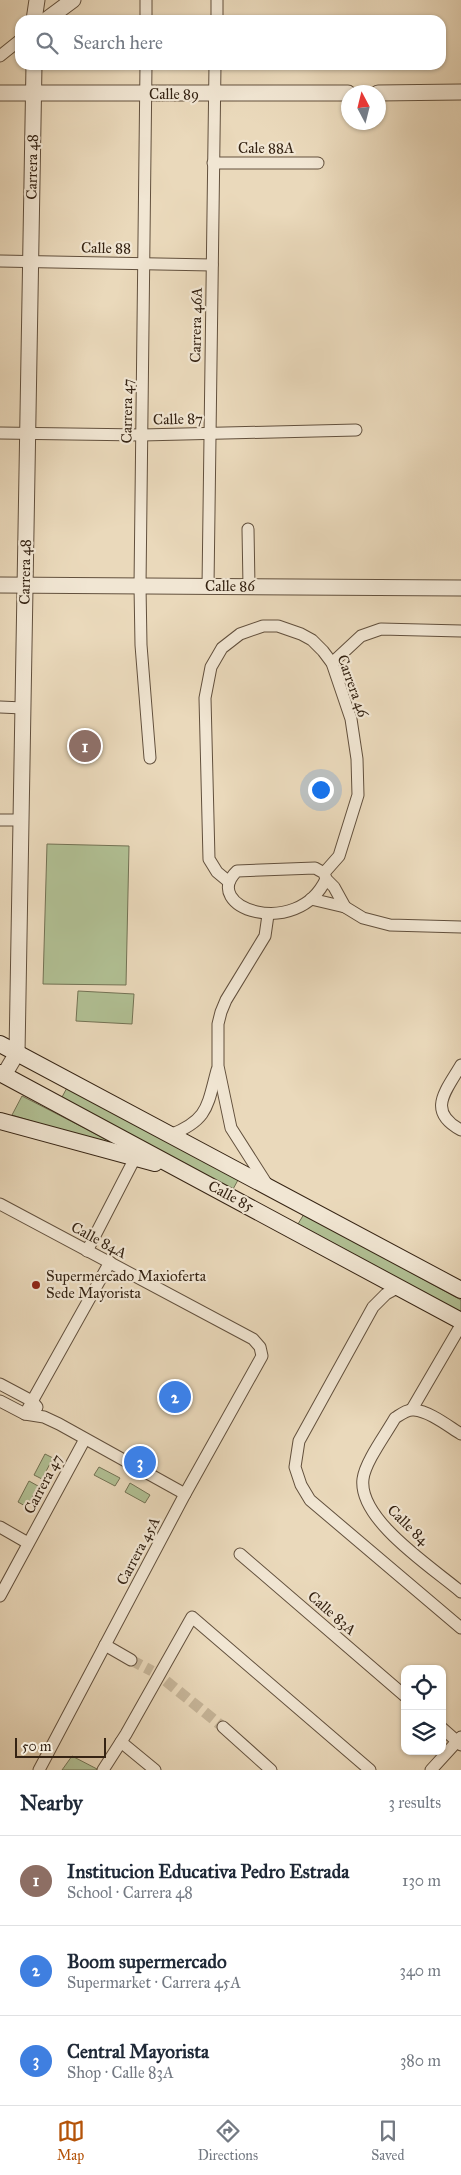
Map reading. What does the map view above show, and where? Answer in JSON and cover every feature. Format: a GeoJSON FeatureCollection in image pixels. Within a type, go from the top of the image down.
{"type":"FeatureCollection","features":[{"type":"Feature","properties":{"kind":"main road","name":"Calle 85"},"geometry":{"type":"LineString","coordinates":[[0,1044],[461,1290]]}},
{"type":"Feature","properties":{"kind":"main road"},"geometry":{"type":"LineString","coordinates":[[0,1054],[17,1053]]}},
{"type":"Feature","properties":{"kind":"main road","name":"Calle 85"},"geometry":{"type":"LineString","coordinates":[[1,1077],[184,1171],[461,1321]]}},
{"type":"Feature","properties":{"kind":"main road"},"geometry":{"type":"LineString","coordinates":[[0,1121],[184,1171]]}},
{"type":"Feature","properties":{"kind":"main road"},"geometry":{"type":"LineString","coordinates":[[279,1222],[291,1199]]}},
{"type":"Feature","properties":{"kind":"street"},"geometry":{"type":"LineString","coordinates":[[35,15],[37,0]]}},
{"type":"Feature","properties":{"kind":"street"},"geometry":{"type":"LineString","coordinates":[[53,15],[73,0]]}},
{"type":"Feature","properties":{"kind":"street"},"geometry":{"type":"LineString","coordinates":[[146,0],[146,15]]}},
{"type":"Feature","properties":{"kind":"street"},"geometry":{"type":"LineString","coordinates":[[216,15],[217,0]]}},
{"type":"Feature","properties":{"kind":"street"},"geometry":{"type":"LineString","coordinates":[[0,56],[15,44]]}},
{"type":"Feature","properties":{"kind":"street","name":"Carrera 48"},"geometry":{"type":"LineString","coordinates":[[1,1077],[17,1053],[31,261],[29,98],[33,70]]}},
{"type":"Feature","properties":{"kind":"street","name":"Carrera 47"},"geometry":{"type":"LineString","coordinates":[[146,70],[140,586],[141,646],[150,758]]}},
{"type":"Feature","properties":{"kind":"street","name":"Carrera 46A"},"geometry":{"type":"LineString","coordinates":[[208,586],[215,70]]}},
{"type":"Feature","properties":{"kind":"street"},"geometry":{"type":"LineString","coordinates":[[386,93],[461,92]]}},
{"type":"Feature","properties":{"kind":"street","name":"Calle 89"},"geometry":{"type":"LineString","coordinates":[[0,93],[29,98],[146,94],[341,93]]}},
{"type":"Feature","properties":{"kind":"street","name":"Cale 88A"},"geometry":{"type":"LineString","coordinates":[[213,163],[318,163]]}},
{"type":"Feature","properties":{"kind":"street","name":"Calle 88"},"geometry":{"type":"LineString","coordinates":[[0,261],[212,265]]}},
{"type":"Feature","properties":{"kind":"street","name":"Calle 87"},"geometry":{"type":"LineString","coordinates":[[0,433],[142,435],[356,430]]}},
{"type":"Feature","properties":{"kind":"street"},"geometry":{"type":"LineString","coordinates":[[248,529],[249,586]]}},
{"type":"Feature","properties":{"kind":"street","name":"Calle 86"},"geometry":{"type":"LineString","coordinates":[[0,584],[461,588]]}},
{"type":"Feature","properties":{"kind":"street","name":"Carrera 46"},"geometry":{"type":"LineString","coordinates":[[229,882],[217,872],[209,859],[205,698],[215,657],[222,648],[240,634],[258,627],[278,626],[312,640],[332,663],[351,720],[357,758],[358,795],[339,856],[311,899]]}},
{"type":"Feature","properties":{"kind":"street"},"geometry":{"type":"LineString","coordinates":[[332,663],[361,636],[381,629],[461,632]]}},
{"type":"Feature","properties":{"kind":"street"},"geometry":{"type":"LineString","coordinates":[[0,707],[23,708]]}},
{"type":"Feature","properties":{"kind":"street"},"geometry":{"type":"LineString","coordinates":[[0,820],[21,820]]}},
{"type":"Feature","properties":{"kind":"street"},"geometry":{"type":"LineString","coordinates":[[345,907],[334,887],[315,868],[246,870],[237,872],[229,882],[229,891],[235,902],[245,909],[268,915],[292,912],[311,899],[345,907],[363,918],[390,925],[461,927]]}},
{"type":"Feature","properties":{"kind":"street"},"geometry":{"type":"LineString","coordinates":[[268,915],[265,936],[226,1000],[221,1012],[218,1024],[218,1066],[231,1128],[270,1188]]}},
{"type":"Feature","properties":{"kind":"street"},"geometry":{"type":"LineString","coordinates":[[461,1065],[441,1101],[442,1114],[449,1123],[461,1130]]}},
{"type":"Feature","properties":{"kind":"street"},"geometry":{"type":"LineString","coordinates":[[170,1135],[192,1126],[204,1113],[218,1066]]}},
{"type":"Feature","properties":{"kind":"street"},"geometry":{"type":"LineString","coordinates":[[87,1251],[135,1158]]}},
{"type":"Feature","properties":{"kind":"street","name":"Calle 84A"},"geometry":{"type":"LineString","coordinates":[[0,1204],[253,1339],[260,1347]]}},
{"type":"Feature","properties":{"kind":"street"},"geometry":{"type":"LineString","coordinates":[[25,1414],[110,1262]]}},
{"type":"Feature","properties":{"kind":"street"},"geometry":{"type":"LineString","coordinates":[[399,1287],[386,1294],[373,1306],[299,1441],[295,1467],[301,1485],[310,1500],[461,1628]]}},
{"type":"Feature","properties":{"kind":"street"},"geometry":{"type":"LineString","coordinates":[[461,1325],[412,1409],[423,1412],[461,1434]]}},
{"type":"Feature","properties":{"kind":"street","name":"Carrera 45A"},"geometry":{"type":"LineString","coordinates":[[39,1770],[185,1494],[262,1356],[260,1347]]}},
{"type":"Feature","properties":{"kind":"street"},"geometry":{"type":"LineString","coordinates":[[0,1384],[32,1401],[44,1417]]}},
{"type":"Feature","properties":{"kind":"street"},"geometry":{"type":"LineString","coordinates":[[0,1401],[25,1414],[44,1417],[185,1494]]}},
{"type":"Feature","properties":{"kind":"street","name":"Calle 84"},"geometry":{"type":"LineString","coordinates":[[412,1409],[395,1418],[368,1466],[363,1479],[364,1494],[378,1518],[389,1531],[461,1592]]}},
{"type":"Feature","properties":{"kind":"street","name":"Carrera 47"},"geometry":{"type":"LineString","coordinates":[[0,1596],[85,1439]]}},
{"type":"Feature","properties":{"kind":"street"},"geometry":{"type":"LineString","coordinates":[[0,1527],[28,1543]]}},
{"type":"Feature","properties":{"kind":"street","name":"Calle 83A"},"geometry":{"type":"LineString","coordinates":[[240,1554],[401,1693]]}},
{"type":"Feature","properties":{"kind":"street"},"geometry":{"type":"LineString","coordinates":[[102,1770],[121,1742],[192,1617],[370,1770]]}},
{"type":"Feature","properties":{"kind":"street"},"geometry":{"type":"LineString","coordinates":[[105,1645],[131,1660]]}},
{"type":"Feature","properties":{"kind":"street"},"geometry":{"type":"LineString","coordinates":[[223,1727],[271,1770]]}},
{"type":"Feature","properties":{"kind":"street"},"geometry":{"type":"LineString","coordinates":[[431,1770],[460,1741],[446,1731]]}},
{"type":"Feature","properties":{"kind":"street"},"geometry":{"type":"LineString","coordinates":[[121,1742],[155,1770]]}},
{"type":"Feature","properties":{"kind":"green space"},"geometry":{"type":"Polygon","coordinates":[[[47,844],[129,846],[126,985],[43,984],[47,844]]]}},
{"type":"Feature","properties":{"kind":"green space"},"geometry":{"type":"Polygon","coordinates":[[[78,991],[134,994],[132,1024],[76,1021],[78,991]]]}},
{"type":"Feature","properties":{"kind":"green space"},"geometry":{"type":"Polygon","coordinates":[[[68,1086],[238,1180],[232,1191],[62,1097],[68,1086]]]}},
{"type":"Feature","properties":{"kind":"green space"},"geometry":{"type":"Polygon","coordinates":[[[22,1096],[131,1152],[12,1115],[22,1096]]]}},
{"type":"Feature","properties":{"kind":"green space"},"geometry":{"type":"Polygon","coordinates":[[[304,1214],[461,1300],[461,1312],[298,1224],[304,1214]]]}},
{"type":"Feature","properties":{"kind":"green space"},"geometry":{"type":"Polygon","coordinates":[[[45,1454],[53,1458],[42,1479],[34,1475],[45,1454]]]}},
{"type":"Feature","properties":{"kind":"green space"},"geometry":{"type":"Polygon","coordinates":[[[99,1467],[120,1478],[115,1486],[94,1475],[99,1467]]]}},
{"type":"Feature","properties":{"kind":"green space"},"geometry":{"type":"Polygon","coordinates":[[[29,1481],[38,1486],[27,1507],[18,1502],[29,1481]]]}},
{"type":"Feature","properties":{"kind":"green space"},"geometry":{"type":"Polygon","coordinates":[[[130,1483],[150,1495],[145,1503],[125,1492],[130,1483]]]}},
{"type":"Feature","properties":{"kind":"green space"},"geometry":{"type":"Polygon","coordinates":[[[72,1756],[97,1769],[97,1770],[62,1770],[72,1756]]]}},
{"type":"Feature","properties":{"kind":"tunnel"},"geometry":{"type":"LineString","coordinates":[[131,1660],[152,1671]]}},
{"type":"Feature","properties":{"kind":"tunnel"},"geometry":{"type":"LineString","coordinates":[[166,1681],[223,1727]]}},
{"type":"Feature","properties":{"kind":"place","name":"Institucion Educativa Pedro Estrada"},"geometry":{"type":"Point","coordinates":[85,746]}},
{"type":"Feature","properties":{"kind":"place","name":"Supermercado Maxioferta Sede Mayorista"},"geometry":{"type":"Point","coordinates":[36,1285]}},
{"type":"Feature","properties":{"kind":"place","name":"Boom supermercado"},"geometry":{"type":"Point","coordinates":[175,1397]}},
{"type":"Feature","properties":{"kind":"place","name":"Central Mayorista"},"geometry":{"type":"Point","coordinates":[140,1462]}}]}
